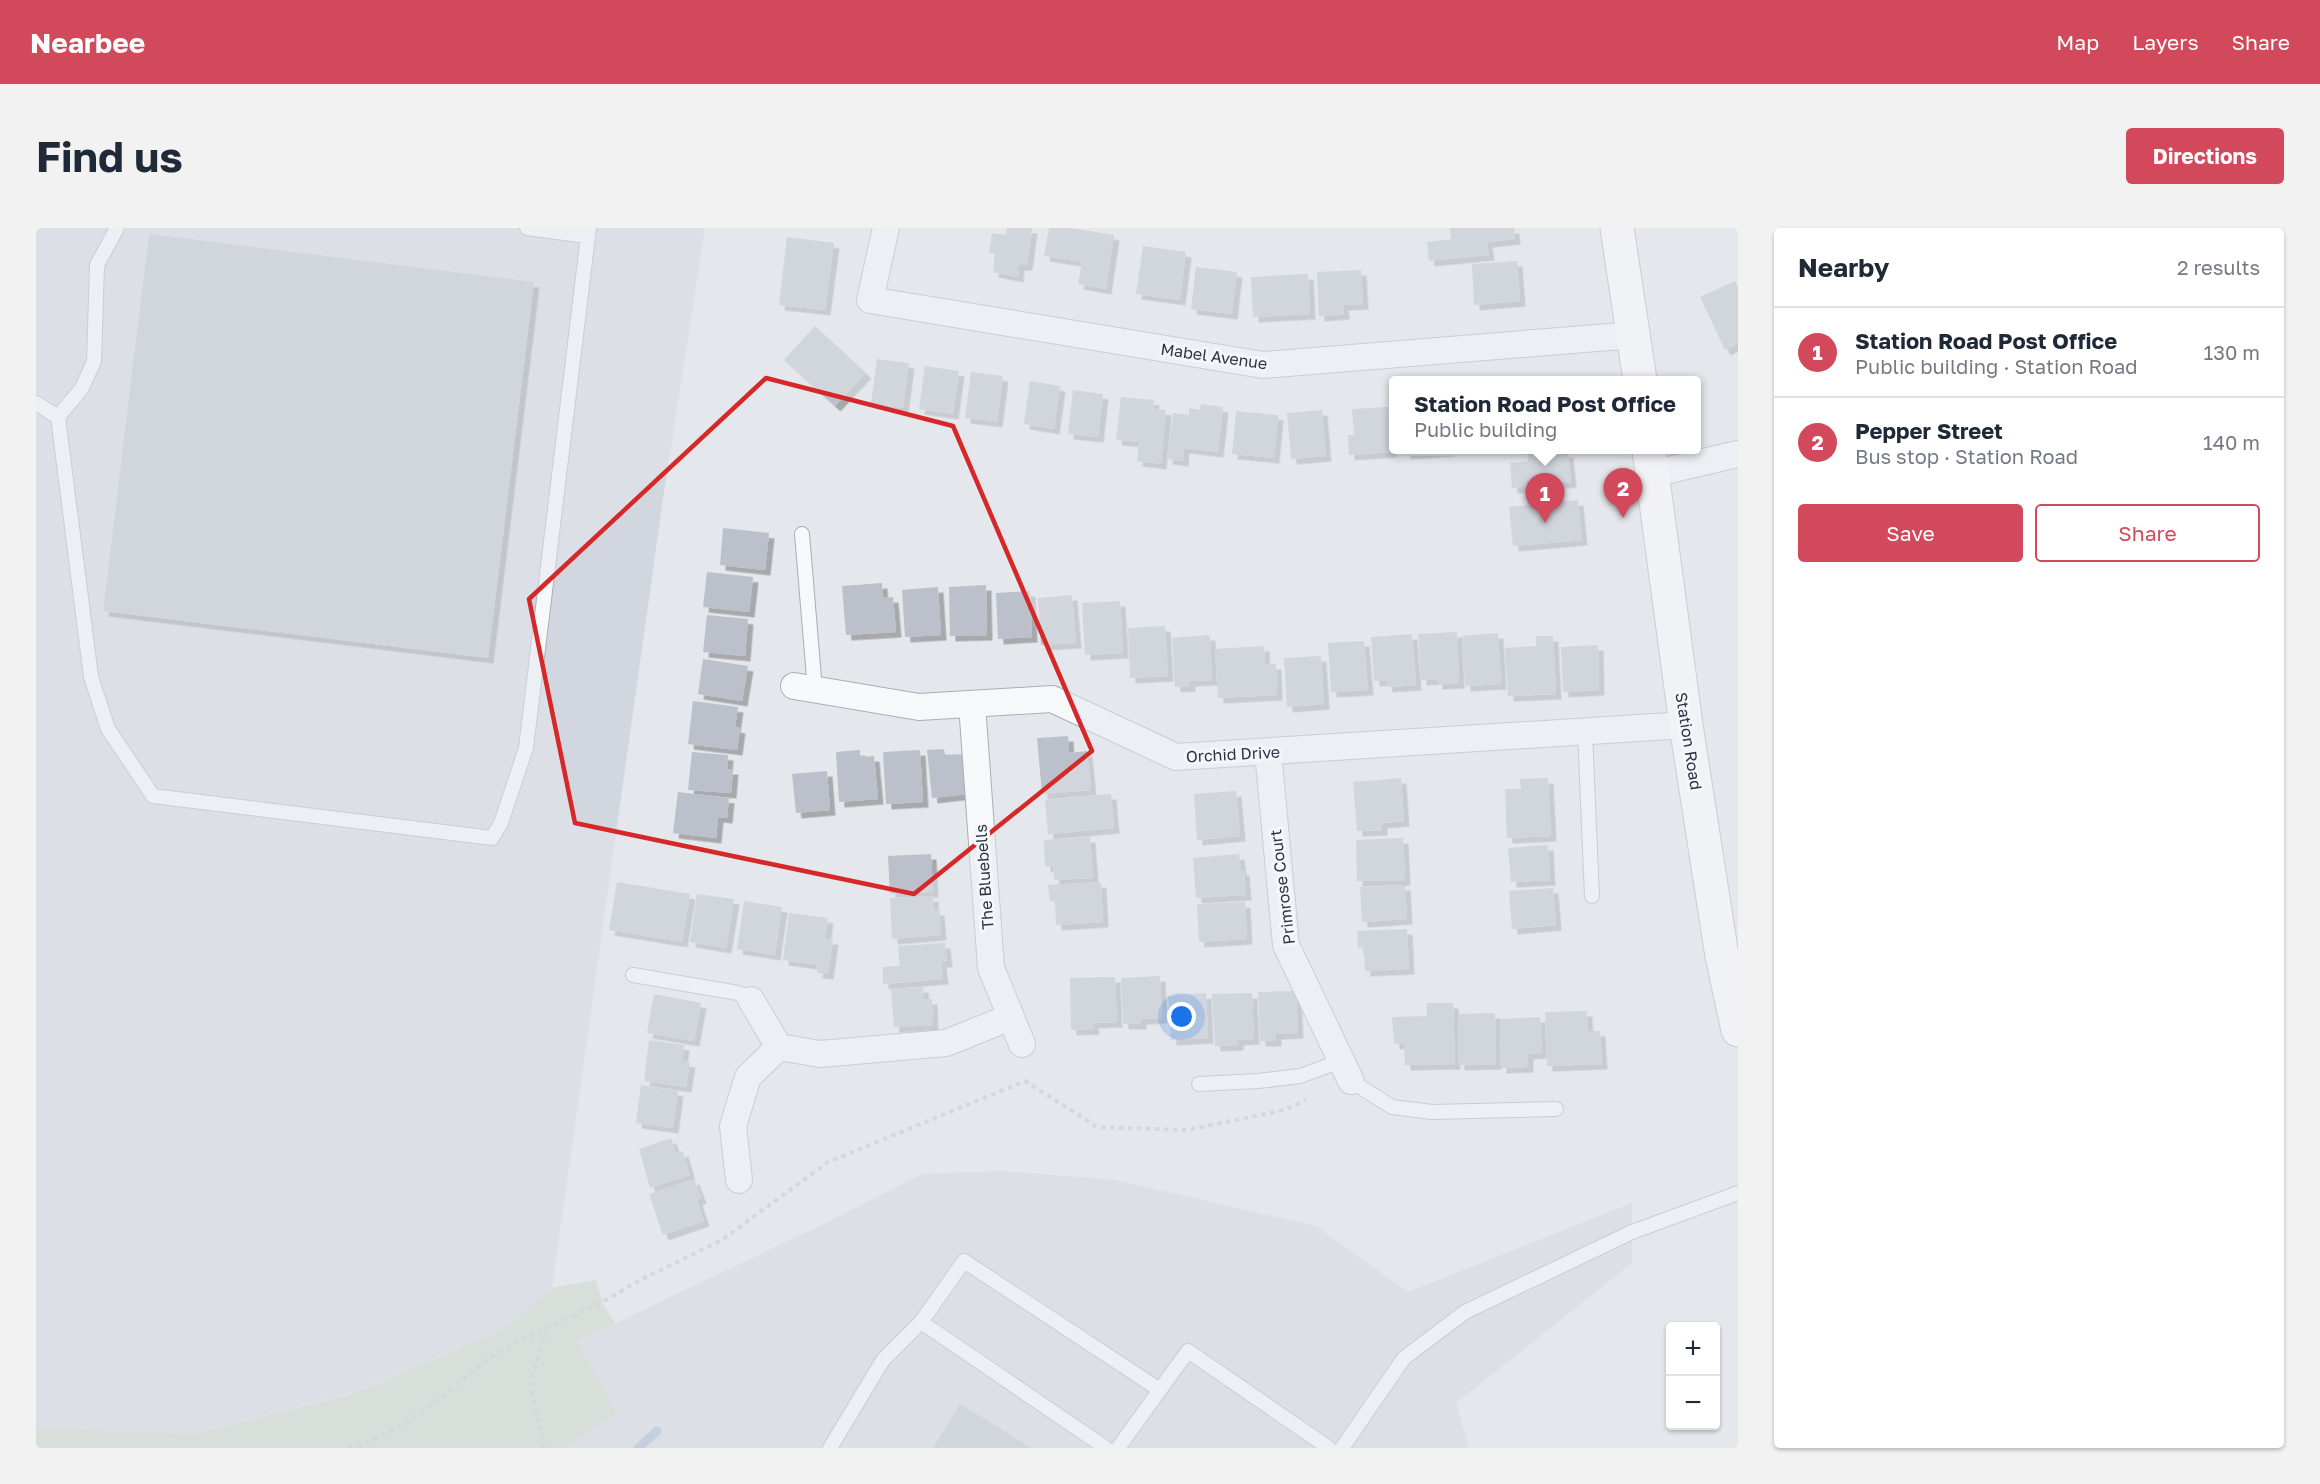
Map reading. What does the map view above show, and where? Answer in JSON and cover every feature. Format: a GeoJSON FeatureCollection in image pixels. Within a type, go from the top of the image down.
{"type":"FeatureCollection","features":[{"type":"Feature","properties":{"kind":"main road"},"geometry":{"type":"LineString","coordinates":[[1617,228],[1639,376]]}},
{"type":"Feature","properties":{"kind":"main road","name":"Station Road"},"geometry":{"type":"LineString","coordinates":[[1651,462],[1686,726],[1722,956],[1738,1030]]}},
{"type":"Feature","properties":{"kind":"street","name":"Mabel Avenue"},"geometry":{"type":"LineString","coordinates":[[886,228],[870,300],[1263,365],[1634,335]]}},
{"type":"Feature","properties":{"kind":"street"},"geometry":{"type":"LineString","coordinates":[[1651,462],[1738,454]]}},
{"type":"Feature","properties":{"kind":"street","name":"Orchid Drive"},"geometry":{"type":"LineString","coordinates":[[805,688],[919,707],[1052,699],[1176,757],[1686,726]]}},
{"type":"Feature","properties":{"kind":"street","name":"The Bluebells"},"geometry":{"type":"LineString","coordinates":[[972,704],[991,968],[1022,1044]]}},
{"type":"Feature","properties":{"kind":"street","name":"Primrose Court"},"geometry":{"type":"LineString","coordinates":[[1268,752],[1286,945],[1346,1071]]}},
{"type":"Feature","properties":{"kind":"street"},"geometry":{"type":"LineString","coordinates":[[751,1000],[779,1047],[820,1054],[946,1043],[1011,1017]]}},
{"type":"Feature","properties":{"kind":"street"},"geometry":{"type":"LineString","coordinates":[[739,1180],[733,1126],[748,1077],[779,1047]]}},
{"type":"Feature","properties":{"kind":"lane"},"geometry":{"type":"LineString","coordinates":[[117,228],[97,265],[94,361],[82,388],[58,417],[91,677],[108,729],[153,796],[492,838],[501,823],[526,748],[588,232],[527,228]]}},
{"type":"Feature","properties":{"kind":"lane"},"geometry":{"type":"LineString","coordinates":[[36,403],[58,417]]}},
{"type":"Feature","properties":{"kind":"lane"},"geometry":{"type":"LineString","coordinates":[[802,534],[805,688]]}},
{"type":"Feature","properties":{"kind":"lane"},"geometry":{"type":"LineString","coordinates":[[1585,732],[1592,896]]}},
{"type":"Feature","properties":{"kind":"lane"},"geometry":{"type":"LineString","coordinates":[[633,975],[738,993],[751,1000]]}},
{"type":"Feature","properties":{"kind":"lane"},"geometry":{"type":"LineString","coordinates":[[1199,1084],[1258,1081],[1346,1071],[1392,1107],[1432,1112],[1556,1109]]}},
{"type":"Feature","properties":{"kind":"lane"},"geometry":{"type":"LineString","coordinates":[[1342,1448],[1404,1358],[1465,1312],[1632,1232],[1738,1193]]}},
{"type":"Feature","properties":{"kind":"lane"},"geometry":{"type":"LineString","coordinates":[[830,1448],[883,1360],[921,1323],[964,1261],[1160,1390]]}},
{"type":"Feature","properties":{"kind":"lane"},"geometry":{"type":"LineString","coordinates":[[921,1323],[1106,1448]]}},
{"type":"Feature","properties":{"kind":"lane"},"geometry":{"type":"LineString","coordinates":[[1118,1448],[1188,1351],[1329,1448]]}},
{"type":"Feature","properties":{"kind":"path"},"geometry":{"type":"LineString","coordinates":[[348,1448],[365,1443],[404,1424],[442,1397],[488,1359],[515,1343],[722,1240],[828,1162],[1025,1081],[1097,1126],[1187,1130],[1284,1110],[1346,1071]]}},
{"type":"Feature","properties":{"kind":"path"},"geometry":{"type":"LineString","coordinates":[[544,1448],[530,1383],[547,1329]]}},
{"type":"Feature","properties":{"kind":"highlighted area"},"geometry":{"type":"Polygon","coordinates":[[[766,378],[953,426],[1092,751],[914,894],[575,823],[529,599],[766,378]]]}},
{"type":"Feature","properties":{"kind":"shaded area"},"geometry":{"type":"Polygon","coordinates":[[[36,228],[705,228],[664,492],[552,1288],[500,1331],[351,1393],[193,1434],[36,1427],[36,228]]]}},
{"type":"Feature","properties":{"kind":"shaded area"},"geometry":{"type":"Polygon","coordinates":[[[1003,1171],[1116,1180],[1316,1226],[1408,1292],[1632,1203],[1632,1263],[1456,1403],[1469,1448],[565,1448],[617,1414],[578,1341],[811,1230],[922,1174],[1003,1171]]]}},
{"type":"Feature","properties":{"kind":"green space"},"geometry":{"type":"Polygon","coordinates":[[[596,1280],[602,1302],[615,1323],[578,1341],[617,1414],[565,1448],[36,1448],[36,1427],[193,1434],[351,1394],[500,1331],[552,1288],[596,1280]]]}},
{"type":"Feature","properties":{"kind":"building"},"geometry":{"type":"Polygon","coordinates":[[[1007,228],[1032,228],[1027,265],[1019,265],[1018,277],[993,272],[995,254],[989,253],[992,233],[1006,235],[1007,228]]]}},
{"type":"Feature","properties":{"kind":"building"},"geometry":{"type":"Polygon","coordinates":[[[1049,228],[1070,228],[1114,235],[1106,289],[1078,284],[1082,262],[1044,256],[1049,228]]]}},
{"type":"Feature","properties":{"kind":"building"},"geometry":{"type":"Polygon","coordinates":[[[1450,228],[1514,228],[1515,239],[1487,242],[1489,255],[1429,261],[1427,242],[1451,239],[1450,228]]]}},
{"type":"Feature","properties":{"kind":"building"},"geometry":{"type":"Polygon","coordinates":[[[149,234],[534,282],[488,658],[103,611],[149,234]]]}},
{"type":"Feature","properties":{"kind":"building"},"geometry":{"type":"Polygon","coordinates":[[[787,237],[834,243],[825,310],[779,305],[787,237]]]}},
{"type":"Feature","properties":{"kind":"building"},"geometry":{"type":"Polygon","coordinates":[[[1143,246],[1186,252],[1180,300],[1136,294],[1143,246]]]}},
{"type":"Feature","properties":{"kind":"building"},"geometry":{"type":"Polygon","coordinates":[[[1517,261],[1520,301],[1474,305],[1472,264],[1517,261]]]}},
{"type":"Feature","properties":{"kind":"building"},"geometry":{"type":"Polygon","coordinates":[[[1196,267],[1237,272],[1232,314],[1191,309],[1196,267]]]}},
{"type":"Feature","properties":{"kind":"building"},"geometry":{"type":"Polygon","coordinates":[[[1361,270],[1363,304],[1343,305],[1344,314],[1319,316],[1317,272],[1361,270]]]}},
{"type":"Feature","properties":{"kind":"building"},"geometry":{"type":"Polygon","coordinates":[[[1308,274],[1310,314],[1253,317],[1251,277],[1308,274]]]}},
{"type":"Feature","properties":{"kind":"building"},"geometry":{"type":"Polygon","coordinates":[[[1735,281],[1738,288],[1738,344],[1725,350],[1700,297],[1735,281]]]}},
{"type":"Feature","properties":{"kind":"building"},"geometry":{"type":"Polygon","coordinates":[[[815,326],[866,373],[835,406],[784,360],[815,326]]]}},
{"type":"Feature","properties":{"kind":"building"},"geometry":{"type":"Polygon","coordinates":[[[877,359],[909,363],[903,408],[871,403],[877,359]]]}},
{"type":"Feature","properties":{"kind":"building"},"geometry":{"type":"Polygon","coordinates":[[[925,366],[959,371],[953,414],[919,409],[925,366]]]}},
{"type":"Feature","properties":{"kind":"building"},"geometry":{"type":"Polygon","coordinates":[[[971,372],[1003,376],[997,422],[965,418],[971,372]]]}},
{"type":"Feature","properties":{"kind":"building"},"geometry":{"type":"Polygon","coordinates":[[[1030,381],[1060,386],[1054,429],[1024,424],[1030,381]]]}},
{"type":"Feature","properties":{"kind":"building"},"geometry":{"type":"Polygon","coordinates":[[[1073,390],[1103,394],[1098,437],[1068,434],[1073,390]]]}},
{"type":"Feature","properties":{"kind":"building"},"geometry":{"type":"Polygon","coordinates":[[[1121,397],[1154,400],[1153,409],[1166,410],[1161,464],[1137,461],[1139,442],[1116,440],[1121,397]]]}},
{"type":"Feature","properties":{"kind":"building"},"geometry":{"type":"Polygon","coordinates":[[[1201,404],[1223,407],[1218,452],[1184,448],[1183,461],[1167,459],[1173,413],[1189,415],[1189,408],[1200,410],[1201,404]]]}},
{"type":"Feature","properties":{"kind":"building"},"geometry":{"type":"Polygon","coordinates":[[[1388,407],[1389,452],[1349,455],[1348,435],[1354,435],[1352,409],[1388,407]]]}},
{"type":"Feature","properties":{"kind":"building"},"geometry":{"type":"Polygon","coordinates":[[[1322,410],[1326,456],[1291,459],[1287,413],[1322,410]]]}},
{"type":"Feature","properties":{"kind":"building"},"geometry":{"type":"Polygon","coordinates":[[[1236,411],[1278,415],[1274,458],[1232,454],[1236,411]]]}},
{"type":"Feature","properties":{"kind":"building"},"geometry":{"type":"Polygon","coordinates":[[[1527,454],[1568,454],[1571,482],[1512,488],[1510,463],[1528,461],[1527,454]]]}},
{"type":"Feature","properties":{"kind":"building"},"geometry":{"type":"Polygon","coordinates":[[[1578,500],[1582,540],[1513,546],[1509,507],[1578,500]]]}},
{"type":"Feature","properties":{"kind":"building"},"geometry":{"type":"Polygon","coordinates":[[[723,528],[769,533],[765,570],[720,565],[723,528]]]}},
{"type":"Feature","properties":{"kind":"building"},"geometry":{"type":"Polygon","coordinates":[[[707,572],[753,577],[749,612],[703,607],[707,572]]]}},
{"type":"Feature","properties":{"kind":"building"},"geometry":{"type":"Polygon","coordinates":[[[882,583],[883,598],[893,597],[896,632],[846,635],[842,586],[882,583]]]}},
{"type":"Feature","properties":{"kind":"building"},"geometry":{"type":"Polygon","coordinates":[[[986,585],[987,635],[950,636],[949,587],[986,585]]]}},
{"type":"Feature","properties":{"kind":"building"},"geometry":{"type":"Polygon","coordinates":[[[938,587],[941,635],[905,637],[902,590],[938,587]]]}},
{"type":"Feature","properties":{"kind":"building"},"geometry":{"type":"Polygon","coordinates":[[[1030,591],[1032,637],[998,639],[996,593],[1030,591]]]}},
{"type":"Feature","properties":{"kind":"building"},"geometry":{"type":"Polygon","coordinates":[[[1072,595],[1076,643],[1041,645],[1038,598],[1072,595]]]}},
{"type":"Feature","properties":{"kind":"building"},"geometry":{"type":"Polygon","coordinates":[[[1120,601],[1123,653],[1085,655],[1082,603],[1120,601]]]}},
{"type":"Feature","properties":{"kind":"building"},"geometry":{"type":"Polygon","coordinates":[[[707,615],[748,619],[745,656],[703,652],[707,615]]]}},
{"type":"Feature","properties":{"kind":"building"},"geometry":{"type":"Polygon","coordinates":[[[1165,626],[1168,676],[1130,678],[1128,628],[1165,626]]]}},
{"type":"Feature","properties":{"kind":"building"},"geometry":{"type":"Polygon","coordinates":[[[1457,632],[1459,683],[1437,684],[1437,679],[1421,680],[1418,634],[1457,632]]]}},
{"type":"Feature","properties":{"kind":"building"},"geometry":{"type":"Polygon","coordinates":[[[1498,633],[1501,684],[1465,686],[1462,636],[1498,633]]]}},
{"type":"Feature","properties":{"kind":"building"},"geometry":{"type":"Polygon","coordinates":[[[1412,634],[1416,685],[1387,687],[1386,680],[1374,681],[1371,637],[1412,634]]]}},
{"type":"Feature","properties":{"kind":"building"},"geometry":{"type":"Polygon","coordinates":[[[1210,635],[1212,680],[1190,681],[1190,686],[1175,687],[1172,638],[1210,635]]]}},
{"type":"Feature","properties":{"kind":"building"},"geometry":{"type":"Polygon","coordinates":[[[1536,636],[1553,636],[1556,694],[1508,696],[1505,648],[1536,646],[1536,636]]]}},
{"type":"Feature","properties":{"kind":"building"},"geometry":{"type":"Polygon","coordinates":[[[1364,641],[1368,690],[1331,692],[1328,643],[1364,641]]]}},
{"type":"Feature","properties":{"kind":"building"},"geometry":{"type":"Polygon","coordinates":[[[1598,645],[1599,690],[1563,692],[1561,647],[1598,645]]]}},
{"type":"Feature","properties":{"kind":"building"},"geometry":{"type":"Polygon","coordinates":[[[1264,646],[1265,664],[1276,664],[1277,695],[1218,698],[1215,649],[1264,646]]]}},
{"type":"Feature","properties":{"kind":"building"},"geometry":{"type":"Polygon","coordinates":[[[1321,656],[1324,704],[1287,707],[1284,658],[1321,656]]]}},
{"type":"Feature","properties":{"kind":"building"},"geometry":{"type":"Polygon","coordinates":[[[703,659],[748,666],[742,701],[698,694],[703,659]]]}},
{"type":"Feature","properties":{"kind":"building"},"geometry":{"type":"Polygon","coordinates":[[[693,701],[738,707],[735,727],[740,728],[737,750],[688,744],[693,701]]]}},
{"type":"Feature","properties":{"kind":"building"},"geometry":{"type":"Polygon","coordinates":[[[1068,736],[1069,753],[1087,751],[1091,790],[1042,794],[1037,738],[1068,736]]]}},
{"type":"Feature","properties":{"kind":"building"},"geometry":{"type":"Polygon","coordinates":[[[944,749],[945,755],[963,754],[967,794],[932,798],[927,750],[944,749]]]}},
{"type":"Feature","properties":{"kind":"building"},"geometry":{"type":"Polygon","coordinates":[[[860,750],[860,757],[874,756],[878,799],[839,802],[836,752],[860,750]]]}},
{"type":"Feature","properties":{"kind":"building"},"geometry":{"type":"Polygon","coordinates":[[[920,750],[923,802],[886,804],[883,752],[920,750]]]}},
{"type":"Feature","properties":{"kind":"building"},"geometry":{"type":"Polygon","coordinates":[[[692,752],[728,755],[727,769],[733,769],[731,793],[688,790],[692,752]]]}},
{"type":"Feature","properties":{"kind":"building"},"geometry":{"type":"Polygon","coordinates":[[[827,771],[830,810],[796,813],[792,774],[827,771]]]}},
{"type":"Feature","properties":{"kind":"building"},"geometry":{"type":"Polygon","coordinates":[[[1401,778],[1404,821],[1382,823],[1382,830],[1357,831],[1353,782],[1401,778]]]}},
{"type":"Feature","properties":{"kind":"building"},"geometry":{"type":"Polygon","coordinates":[[[1548,778],[1551,836],[1507,838],[1505,789],[1521,789],[1520,779],[1548,778]]]}},
{"type":"Feature","properties":{"kind":"building"},"geometry":{"type":"Polygon","coordinates":[[[1236,791],[1240,836],[1197,840],[1194,794],[1236,791]]]}},
{"type":"Feature","properties":{"kind":"building"},"geometry":{"type":"Polygon","coordinates":[[[678,792],[729,798],[727,818],[718,817],[716,838],[673,833],[678,792]]]}},
{"type":"Feature","properties":{"kind":"building"},"geometry":{"type":"Polygon","coordinates":[[[1111,794],[1114,828],[1048,834],[1045,800],[1111,794]]]}},
{"type":"Feature","properties":{"kind":"building"},"geometry":{"type":"Polygon","coordinates":[[[1090,837],[1093,878],[1054,880],[1053,866],[1045,867],[1044,840],[1090,837]]]}},
{"type":"Feature","properties":{"kind":"building"},"geometry":{"type":"Polygon","coordinates":[[[1403,838],[1405,880],[1357,881],[1356,840],[1403,838]]]}},
{"type":"Feature","properties":{"kind":"building"},"geometry":{"type":"Polygon","coordinates":[[[1548,845],[1550,880],[1511,882],[1508,848],[1548,845]]]}},
{"type":"Feature","properties":{"kind":"building"},"geometry":{"type":"Polygon","coordinates":[[[931,854],[933,892],[890,894],[888,856],[931,854]]]}},
{"type":"Feature","properties":{"kind":"building"},"geometry":{"type":"Polygon","coordinates":[[[1239,854],[1241,870],[1244,870],[1246,895],[1196,898],[1193,858],[1239,854]]]}},
{"type":"Feature","properties":{"kind":"building"},"geometry":{"type":"Polygon","coordinates":[[[617,882],[690,894],[682,942],[609,930],[617,882]]]}},
{"type":"Feature","properties":{"kind":"building"},"geometry":{"type":"Polygon","coordinates":[[[1101,882],[1103,922],[1056,925],[1055,901],[1050,902],[1048,885],[1101,882]]]}},
{"type":"Feature","properties":{"kind":"building"},"geometry":{"type":"Polygon","coordinates":[[[1405,885],[1407,919],[1362,922],[1360,887],[1405,885]]]}},
{"type":"Feature","properties":{"kind":"building"},"geometry":{"type":"Polygon","coordinates":[[[1553,888],[1556,925],[1512,929],[1509,891],[1553,888]]]}},
{"type":"Feature","properties":{"kind":"building"},"geometry":{"type":"Polygon","coordinates":[[[697,894],[734,899],[726,948],[690,942],[697,894]]]}},
{"type":"Feature","properties":{"kind":"building"},"geometry":{"type":"Polygon","coordinates":[[[933,896],[934,910],[939,910],[941,935],[892,939],[890,898],[933,896]]]}},
{"type":"Feature","properties":{"kind":"building"},"geometry":{"type":"Polygon","coordinates":[[[744,901],[782,907],[775,955],[737,949],[744,901]]]}},
{"type":"Feature","properties":{"kind":"building"},"geometry":{"type":"Polygon","coordinates":[[[1245,902],[1247,939],[1199,942],[1197,904],[1245,902]]]}},
{"type":"Feature","properties":{"kind":"building"},"geometry":{"type":"Polygon","coordinates":[[[789,913],[828,918],[825,939],[833,939],[828,974],[817,973],[818,965],[783,960],[789,913]]]}},
{"type":"Feature","properties":{"kind":"building"},"geometry":{"type":"Polygon","coordinates":[[[1407,929],[1409,969],[1365,971],[1364,947],[1358,948],[1357,931],[1407,929]]]}},
{"type":"Feature","properties":{"kind":"building"},"geometry":{"type":"Polygon","coordinates":[[[945,943],[947,962],[941,962],[943,979],[883,984],[883,967],[900,966],[898,946],[945,943]]]}},
{"type":"Feature","properties":{"kind":"building"},"geometry":{"type":"Polygon","coordinates":[[[1160,976],[1162,1018],[1141,1019],[1141,1024],[1123,1024],[1121,978],[1160,976]]]}},
{"type":"Feature","properties":{"kind":"building"},"geometry":{"type":"Polygon","coordinates":[[[1115,977],[1117,1022],[1093,1023],[1094,1029],[1071,1030],[1070,978],[1115,977]]]}},
{"type":"Feature","properties":{"kind":"building"},"geometry":{"type":"Polygon","coordinates":[[[923,987],[924,999],[932,999],[933,1025],[894,1027],[891,989],[923,987]]]}},
{"type":"Feature","properties":{"kind":"building"},"geometry":{"type":"Polygon","coordinates":[[[1296,991],[1298,1033],[1276,1034],[1276,1041],[1260,1041],[1258,992],[1296,991]]]}},
{"type":"Feature","properties":{"kind":"building"},"geometry":{"type":"Polygon","coordinates":[[[1206,993],[1208,1038],[1171,1040],[1168,996],[1206,993]]]}},
{"type":"Feature","properties":{"kind":"building"},"geometry":{"type":"Polygon","coordinates":[[[1252,993],[1254,1039],[1238,1040],[1238,1045],[1215,1046],[1212,994],[1252,993]]]}},
{"type":"Feature","properties":{"kind":"building"},"geometry":{"type":"Polygon","coordinates":[[[654,994],[701,1003],[694,1041],[647,1033],[654,994]]]}},
{"type":"Feature","properties":{"kind":"building"},"geometry":{"type":"Polygon","coordinates":[[[1427,1003],[1453,1003],[1455,1064],[1405,1065],[1404,1043],[1394,1044],[1392,1017],[1427,1016],[1427,1003]]]}},
{"type":"Feature","properties":{"kind":"building"},"geometry":{"type":"Polygon","coordinates":[[[1587,1011],[1588,1031],[1600,1031],[1602,1064],[1547,1066],[1545,1012],[1587,1011]]]}},
{"type":"Feature","properties":{"kind":"building"},"geometry":{"type":"Polygon","coordinates":[[[1495,1013],[1496,1064],[1459,1065],[1458,1014],[1495,1013]]]}},
{"type":"Feature","properties":{"kind":"building"},"geometry":{"type":"Polygon","coordinates":[[[1540,1017],[1542,1053],[1528,1054],[1528,1067],[1501,1068],[1500,1019],[1540,1017]]]}},
{"type":"Feature","properties":{"kind":"building"},"geometry":{"type":"Polygon","coordinates":[[[649,1040],[684,1045],[682,1061],[690,1062],[686,1087],[644,1081],[649,1040]]]}},
{"type":"Feature","properties":{"kind":"building"},"geometry":{"type":"Polygon","coordinates":[[[641,1085],[678,1091],[673,1128],[636,1123],[641,1085]]]}},
{"type":"Feature","properties":{"kind":"building"},"geometry":{"type":"Polygon","coordinates":[[[671,1138],[676,1153],[683,1151],[690,1175],[650,1188],[639,1149],[671,1138]]]}},
{"type":"Feature","properties":{"kind":"building"},"geometry":{"type":"Polygon","coordinates":[[[694,1179],[701,1198],[697,1200],[704,1221],[663,1235],[649,1194],[694,1179]]]}},
{"type":"Feature","properties":{"kind":"building"},"geometry":{"type":"Polygon","coordinates":[[[960,1404],[1032,1448],[933,1448],[960,1404]]]}},
{"type":"Feature","properties":{"kind":"waterway"},"geometry":{"type":"LineString","coordinates":[[638,1448],[657,1431]]}},
{"type":"Feature","properties":{"kind":"place","name":"Pepper Street"},"geometry":{"type":"Point","coordinates":[1623,518]}},
{"type":"Feature","properties":{"kind":"place","name":"Station Road Post Office"},"geometry":{"type":"Point","coordinates":[1545,523]}}]}
